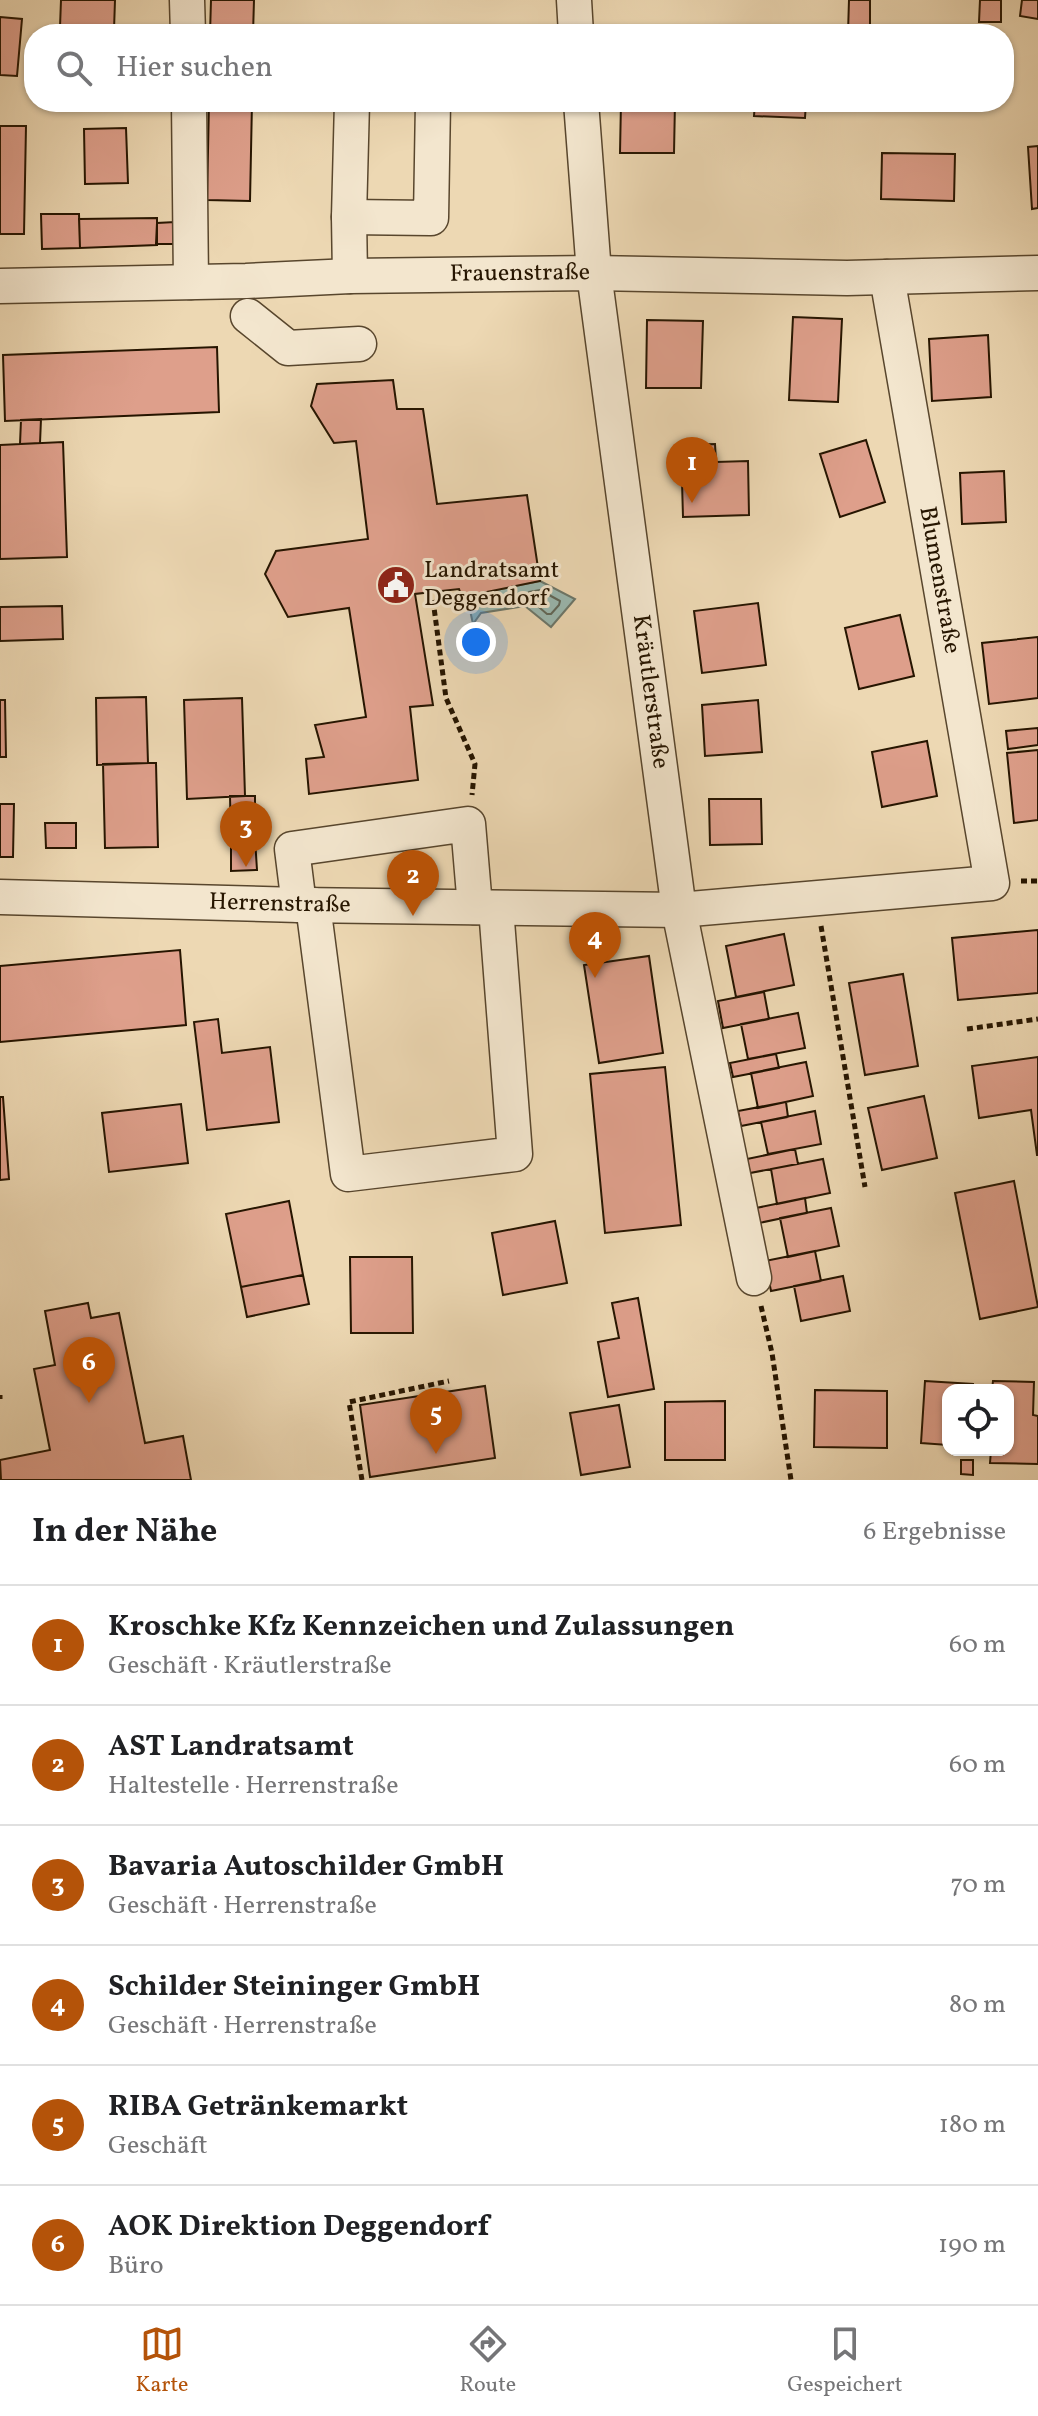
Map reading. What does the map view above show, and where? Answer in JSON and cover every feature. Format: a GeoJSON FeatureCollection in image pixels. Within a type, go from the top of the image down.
{"type":"FeatureCollection","features":[{"type":"Feature","properties":{"kind":"street"},"geometry":{"type":"LineString","coordinates":[[187,0],[188,24]]}},
{"type":"Feature","properties":{"kind":"street"},"geometry":{"type":"LineString","coordinates":[[574,0],[575,24]]}},
{"type":"Feature","properties":{"kind":"street"},"geometry":{"type":"LineString","coordinates":[[189,112],[191,282]]}},
{"type":"Feature","properties":{"kind":"street"},"geometry":{"type":"LineString","coordinates":[[350,276],[352,112]]}},
{"type":"Feature","properties":{"kind":"street"},"geometry":{"type":"LineString","coordinates":[[349,217],[431,218],[433,112]]}},
{"type":"Feature","properties":{"kind":"street","name":"Kräutlerstraße"},"geometry":{"type":"LineString","coordinates":[[582,112],[594,273],[679,910],[754,1278]]}},
{"type":"Feature","properties":{"kind":"street","name":"Frauenstraße"},"geometry":{"type":"LineString","coordinates":[[0,286],[350,276],[594,273],[831,278],[1038,273]]}},
{"type":"Feature","properties":{"kind":"street","name":"Blumenstraße"},"geometry":{"type":"LineString","coordinates":[[887,277],[992,883]]}},
{"type":"Feature","properties":{"kind":"street"},"geometry":{"type":"LineString","coordinates":[[248,316],[288,348],[359,344]]}},
{"type":"Feature","properties":{"kind":"street"},"geometry":{"type":"LineString","coordinates":[[468,824],[485,907],[515,1154],[348,1174],[306,905],[292,849],[468,824]]}},
{"type":"Feature","properties":{"kind":"street","name":"Herrenstraße"},"geometry":{"type":"LineString","coordinates":[[0,897],[679,910],[992,883]]}},
{"type":"Feature","properties":{"kind":"path"},"geometry":{"type":"LineString","coordinates":[[433,600],[446,698],[475,764],[468,824]]}},
{"type":"Feature","properties":{"kind":"path"},"geometry":{"type":"LineString","coordinates":[[816,898],[865,1187]]}},
{"type":"Feature","properties":{"kind":"path"},"geometry":{"type":"LineString","coordinates":[[967,1029],[1038,1019]]}},
{"type":"Feature","properties":{"kind":"path"},"geometry":{"type":"LineString","coordinates":[[754,1278],[772,1353],[791,1480]]}},
{"type":"Feature","properties":{"kind":"path"},"geometry":{"type":"LineString","coordinates":[[362,1480],[349,1402],[449,1381]]}},
{"type":"Feature","properties":{"kind":"water"},"geometry":{"type":"Polygon","coordinates":[[[540,581],[575,599],[551,627],[525,606],[481,613],[473,624],[467,596],[540,581]]]}},
{"type":"Feature","properties":{"kind":"building"},"geometry":{"type":"Polygon","coordinates":[[[61,0],[115,0],[114,24],[60,24],[61,0]]]}},
{"type":"Feature","properties":{"kind":"building"},"geometry":{"type":"Polygon","coordinates":[[[211,0],[254,0],[253,24],[210,24],[211,0]]]}},
{"type":"Feature","properties":{"kind":"building"},"geometry":{"type":"Polygon","coordinates":[[[849,0],[870,0],[870,24],[848,24],[849,0]]]}},
{"type":"Feature","properties":{"kind":"building"},"geometry":{"type":"Polygon","coordinates":[[[980,0],[1001,0],[1001,22],[979,22],[980,0]]]}},
{"type":"Feature","properties":{"kind":"building"},"geometry":{"type":"Polygon","coordinates":[[[1022,0],[1038,0],[1038,19],[1020,16],[1022,0]]]}},
{"type":"Feature","properties":{"kind":"building"},"geometry":{"type":"Polygon","coordinates":[[[0,17],[22,19],[17,76],[0,75],[0,17]]]}},
{"type":"Feature","properties":{"kind":"building"},"geometry":{"type":"Polygon","coordinates":[[[209,112],[252,112],[250,201],[207,200],[209,112]]]}},
{"type":"Feature","properties":{"kind":"building"},"geometry":{"type":"Polygon","coordinates":[[[621,112],[675,112],[674,153],[620,153],[621,112]]]}},
{"type":"Feature","properties":{"kind":"building"},"geometry":{"type":"Polygon","coordinates":[[[754,112],[805,112],[805,118],[754,116],[754,112]]]}},
{"type":"Feature","properties":{"kind":"building"},"geometry":{"type":"Polygon","coordinates":[[[0,126],[26,126],[24,234],[0,234],[0,126]]]}},
{"type":"Feature","properties":{"kind":"building"},"geometry":{"type":"Polygon","coordinates":[[[126,128],[128,183],[85,184],[84,129],[126,128]]]}},
{"type":"Feature","properties":{"kind":"building"},"geometry":{"type":"Polygon","coordinates":[[[1038,146],[1038,208],[1032,209],[1028,147],[1038,146]]]}},
{"type":"Feature","properties":{"kind":"building"},"geometry":{"type":"Polygon","coordinates":[[[882,153],[955,154],[954,201],[881,199],[882,153]]]}},
{"type":"Feature","properties":{"kind":"building"},"geometry":{"type":"Polygon","coordinates":[[[41,214],[79,214],[80,248],[42,249],[41,214]]]}},
{"type":"Feature","properties":{"kind":"building"},"geometry":{"type":"Polygon","coordinates":[[[157,218],[157,245],[80,248],[79,219],[157,218]]]}},
{"type":"Feature","properties":{"kind":"building"},"geometry":{"type":"Polygon","coordinates":[[[175,222],[175,244],[156,244],[157,223],[175,222]]]}},
{"type":"Feature","properties":{"kind":"building"},"geometry":{"type":"Polygon","coordinates":[[[793,317],[842,319],[838,402],[789,400],[793,317]]]}},
{"type":"Feature","properties":{"kind":"building"},"geometry":{"type":"Polygon","coordinates":[[[647,320],[703,321],[701,388],[646,388],[647,320]]]}},
{"type":"Feature","properties":{"kind":"building"},"geometry":{"type":"Polygon","coordinates":[[[988,335],[991,397],[932,401],[929,339],[988,335]]]}},
{"type":"Feature","properties":{"kind":"building"},"geometry":{"type":"Polygon","coordinates":[[[217,347],[219,412],[5,421],[3,355],[217,347]]]}},
{"type":"Feature","properties":{"kind":"building","name":"Landratsamt Deggendorf"},"geometry":{"type":"Polygon","coordinates":[[[393,380],[397,409],[423,409],[437,504],[527,495],[540,581],[462,597],[459,589],[415,594],[433,705],[410,707],[418,780],[309,794],[306,759],[324,757],[315,725],[366,717],[349,608],[288,617],[265,574],[276,551],[368,539],[356,441],[334,443],[311,406],[317,384],[393,380]]]}},
{"type":"Feature","properties":{"kind":"building"},"geometry":{"type":"Polygon","coordinates":[[[41,419],[40,443],[20,444],[21,420],[41,419]]]}},
{"type":"Feature","properties":{"kind":"building"},"geometry":{"type":"Polygon","coordinates":[[[866,440],[885,502],[840,517],[820,454],[866,440]]]}},
{"type":"Feature","properties":{"kind":"building"},"geometry":{"type":"Polygon","coordinates":[[[63,442],[67,557],[0,559],[0,445],[63,442]]]}},
{"type":"Feature","properties":{"kind":"building"},"geometry":{"type":"Polygon","coordinates":[[[715,444],[716,462],[748,461],[749,515],[683,517],[681,445],[715,444]]]}},
{"type":"Feature","properties":{"kind":"building"},"geometry":{"type":"Polygon","coordinates":[[[1004,471],[1006,522],[962,524],[960,473],[1004,471]]]}},
{"type":"Feature","properties":{"kind":"building"},"geometry":{"type":"Polygon","coordinates":[[[758,603],[766,665],[702,673],[694,611],[758,603]]]}},
{"type":"Feature","properties":{"kind":"building"},"geometry":{"type":"Polygon","coordinates":[[[62,606],[63,639],[0,641],[0,607],[62,606]]]}},
{"type":"Feature","properties":{"kind":"building"},"geometry":{"type":"Polygon","coordinates":[[[900,615],[914,676],[859,689],[845,628],[900,615]]]}},
{"type":"Feature","properties":{"kind":"building"},"geometry":{"type":"Polygon","coordinates":[[[1038,637],[1038,698],[989,704],[982,643],[1038,637]]]}},
{"type":"Feature","properties":{"kind":"building"},"geometry":{"type":"Polygon","coordinates":[[[146,697],[148,763],[97,765],[96,698],[146,697]]]}},
{"type":"Feature","properties":{"kind":"building"},"geometry":{"type":"Polygon","coordinates":[[[242,698],[245,796],[187,799],[184,700],[242,698]]]}},
{"type":"Feature","properties":{"kind":"building"},"geometry":{"type":"Polygon","coordinates":[[[0,700],[5,700],[6,757],[0,757],[0,700]]]}},
{"type":"Feature","properties":{"kind":"building"},"geometry":{"type":"Polygon","coordinates":[[[758,700],[762,752],[705,756],[702,705],[758,700]]]}},
{"type":"Feature","properties":{"kind":"building"},"geometry":{"type":"Polygon","coordinates":[[[1038,728],[1038,745],[1008,749],[1006,731],[1038,728]]]}},
{"type":"Feature","properties":{"kind":"building"},"geometry":{"type":"Polygon","coordinates":[[[927,741],[937,796],[882,807],[872,752],[927,741]]]}},
{"type":"Feature","properties":{"kind":"building"},"geometry":{"type":"Polygon","coordinates":[[[1038,750],[1038,820],[1014,823],[1007,753],[1038,750]]]}},
{"type":"Feature","properties":{"kind":"building"},"geometry":{"type":"Polygon","coordinates":[[[156,763],[158,847],[105,848],[103,764],[156,763]]]}},
{"type":"Feature","properties":{"kind":"building"},"geometry":{"type":"Polygon","coordinates":[[[230,796],[255,796],[255,839],[231,840],[230,796]]]}},
{"type":"Feature","properties":{"kind":"building"},"geometry":{"type":"Polygon","coordinates":[[[709,799],[761,799],[762,844],[710,845],[709,799]]]}},
{"type":"Feature","properties":{"kind":"building"},"geometry":{"type":"Polygon","coordinates":[[[0,804],[14,804],[13,857],[0,857],[0,804]]]}},
{"type":"Feature","properties":{"kind":"building"},"geometry":{"type":"Polygon","coordinates":[[[45,823],[76,823],[76,848],[46,848],[45,823]]]}},
{"type":"Feature","properties":{"kind":"building"},"geometry":{"type":"Polygon","coordinates":[[[255,839],[257,870],[231,871],[231,840],[255,839]]]}},
{"type":"Feature","properties":{"kind":"building"},"geometry":{"type":"Polygon","coordinates":[[[1038,930],[1038,993],[958,1000],[952,938],[1038,930]]]}},
{"type":"Feature","properties":{"kind":"building"},"geometry":{"type":"Polygon","coordinates":[[[784,934],[794,985],[736,997],[726,946],[784,934]]]}},
{"type":"Feature","properties":{"kind":"building"},"geometry":{"type":"Polygon","coordinates":[[[180,950],[186,1025],[0,1042],[0,966],[180,950]]]}},
{"type":"Feature","properties":{"kind":"building"},"geometry":{"type":"Polygon","coordinates":[[[649,956],[663,1053],[599,1063],[584,965],[649,956]]]}},
{"type":"Feature","properties":{"kind":"building"},"geometry":{"type":"Polygon","coordinates":[[[903,974],[918,1066],[865,1075],[849,983],[903,974]]]}},
{"type":"Feature","properties":{"kind":"building"},"geometry":{"type":"Polygon","coordinates":[[[764,992],[769,1019],[723,1028],[718,1001],[764,992]]]}},
{"type":"Feature","properties":{"kind":"building"},"geometry":{"type":"Polygon","coordinates":[[[798,1013],[805,1048],[748,1059],[741,1024],[798,1013]]]}},
{"type":"Feature","properties":{"kind":"building"},"geometry":{"type":"Polygon","coordinates":[[[218,1019],[222,1053],[270,1047],[279,1122],[207,1130],[194,1022],[218,1019]]]}},
{"type":"Feature","properties":{"kind":"building"},"geometry":{"type":"Polygon","coordinates":[[[776,1054],[779,1068],[733,1077],[730,1063],[776,1054]]]}},
{"type":"Feature","properties":{"kind":"building"},"geometry":{"type":"Polygon","coordinates":[[[1038,1057],[1037,1155],[1031,1110],[979,1118],[972,1066],[1038,1057]]]}},
{"type":"Feature","properties":{"kind":"building"},"geometry":{"type":"Polygon","coordinates":[[[806,1062],[813,1096],[758,1108],[751,1073],[806,1062]]]}},
{"type":"Feature","properties":{"kind":"building"},"geometry":{"type":"Polygon","coordinates":[[[665,1067],[681,1225],[605,1233],[590,1074],[665,1067]]]}},
{"type":"Feature","properties":{"kind":"building"},"geometry":{"type":"Polygon","coordinates":[[[924,1096],[937,1158],[882,1170],[868,1108],[924,1096]]]}},
{"type":"Feature","properties":{"kind":"building"},"geometry":{"type":"Polygon","coordinates":[[[0,1097],[3,1097],[9,1179],[0,1180],[0,1097]]]}},
{"type":"Feature","properties":{"kind":"building"},"geometry":{"type":"Polygon","coordinates":[[[786,1102],[788,1117],[741,1126],[738,1111],[786,1102]]]}},
{"type":"Feature","properties":{"kind":"building"},"geometry":{"type":"Polygon","coordinates":[[[181,1104],[188,1163],[109,1172],[102,1113],[181,1104]]]}},
{"type":"Feature","properties":{"kind":"building"},"geometry":{"type":"Polygon","coordinates":[[[815,1111],[821,1144],[768,1154],[761,1122],[815,1111]]]}},
{"type":"Feature","properties":{"kind":"building"},"geometry":{"type":"Polygon","coordinates":[[[795,1149],[798,1164],[750,1173],[747,1159],[795,1149]]]}},
{"type":"Feature","properties":{"kind":"building"},"geometry":{"type":"Polygon","coordinates":[[[823,1159],[830,1193],[777,1204],[771,1169],[823,1159]]]}},
{"type":"Feature","properties":{"kind":"building"},"geometry":{"type":"Polygon","coordinates":[[[1014,1181],[1038,1307],[980,1319],[955,1193],[1014,1181]]]}},
{"type":"Feature","properties":{"kind":"building"},"geometry":{"type":"Polygon","coordinates":[[[805,1198],[807,1213],[759,1223],[756,1208],[805,1198]]]}},
{"type":"Feature","properties":{"kind":"building"},"geometry":{"type":"Polygon","coordinates":[[[289,1201],[303,1275],[241,1287],[226,1214],[289,1201]]]}},
{"type":"Feature","properties":{"kind":"building"},"geometry":{"type":"Polygon","coordinates":[[[831,1208],[839,1246],[788,1257],[780,1218],[831,1208]]]}},
{"type":"Feature","properties":{"kind":"building"},"geometry":{"type":"Polygon","coordinates":[[[555,1221],[567,1283],[503,1295],[492,1233],[555,1221]]]}},
{"type":"Feature","properties":{"kind":"building"},"geometry":{"type":"Polygon","coordinates":[[[815,1251],[821,1281],[771,1291],[765,1261],[815,1251]]]}},
{"type":"Feature","properties":{"kind":"building"},"geometry":{"type":"Polygon","coordinates":[[[350,1257],[412,1257],[413,1333],[351,1333],[350,1257]]]}},
{"type":"Feature","properties":{"kind":"building"},"geometry":{"type":"Polygon","coordinates":[[[303,1275],[309,1304],[247,1317],[241,1287],[303,1275]]]}},
{"type":"Feature","properties":{"kind":"building"},"geometry":{"type":"Polygon","coordinates":[[[843,1276],[850,1311],[801,1321],[794,1286],[843,1276]]]}},
{"type":"Feature","properties":{"kind":"building"},"geometry":{"type":"Polygon","coordinates":[[[638,1298],[654,1389],[608,1397],[598,1342],[619,1338],[612,1303],[638,1298]]]}},
{"type":"Feature","properties":{"kind":"building"},"geometry":{"type":"Polygon","coordinates":[[[88,1303],[91,1318],[119,1313],[145,1443],[183,1436],[191,1480],[1,1480],[0,1460],[50,1450],[34,1369],[55,1365],[45,1311],[88,1303]]]}},
{"type":"Feature","properties":{"kind":"building"},"geometry":{"type":"Polygon","coordinates":[[[925,1381],[973,1384],[942,1384],[942,1445],[921,1443],[925,1381]]]}},
{"type":"Feature","properties":{"kind":"building"},"geometry":{"type":"Polygon","coordinates":[[[993,1381],[1034,1382],[1033,1415],[1038,1416],[1038,1464],[990,1463],[991,1456],[1014,1456],[1014,1384],[993,1384],[993,1381]]]}},
{"type":"Feature","properties":{"kind":"building"},"geometry":{"type":"Polygon","coordinates":[[[485,1386],[495,1458],[370,1477],[360,1405],[485,1386]]]}},
{"type":"Feature","properties":{"kind":"building"},"geometry":{"type":"Polygon","coordinates":[[[815,1390],[887,1391],[887,1448],[814,1447],[815,1390]]]}},
{"type":"Feature","properties":{"kind":"building"},"geometry":{"type":"Polygon","coordinates":[[[725,1401],[725,1460],[665,1460],[665,1402],[725,1401]]]}},
{"type":"Feature","properties":{"kind":"building"},"geometry":{"type":"Polygon","coordinates":[[[619,1405],[630,1467],[581,1475],[570,1413],[619,1405]]]}},
{"type":"Feature","properties":{"kind":"building"},"geometry":{"type":"Polygon","coordinates":[[[961,1460],[973,1460],[973,1475],[961,1474],[961,1460]]]}},
{"type":"Feature","properties":{"kind":"place","name":"Kroschke Kfz Kennzeichen und Zulassungen"},"geometry":{"type":"Point","coordinates":[692,503]}},
{"type":"Feature","properties":{"kind":"place","name":"Landratsamt Deggendorf"},"geometry":{"type":"Point","coordinates":[396,585]}},
{"type":"Feature","properties":{"kind":"place","name":"Bavaria Autoschilder GmbH"},"geometry":{"type":"Point","coordinates":[246,867]}},
{"type":"Feature","properties":{"kind":"place","name":"AST Landratsamt"},"geometry":{"type":"Point","coordinates":[413,916]}},
{"type":"Feature","properties":{"kind":"place","name":"Schilder Steininger GmbH"},"geometry":{"type":"Point","coordinates":[595,978]}},
{"type":"Feature","properties":{"kind":"place","name":"AOK Direktion Deggendorf"},"geometry":{"type":"Point","coordinates":[89,1403]}},
{"type":"Feature","properties":{"kind":"place","name":"RIBA Getränkemarkt"},"geometry":{"type":"Point","coordinates":[436,1454]}}]}
